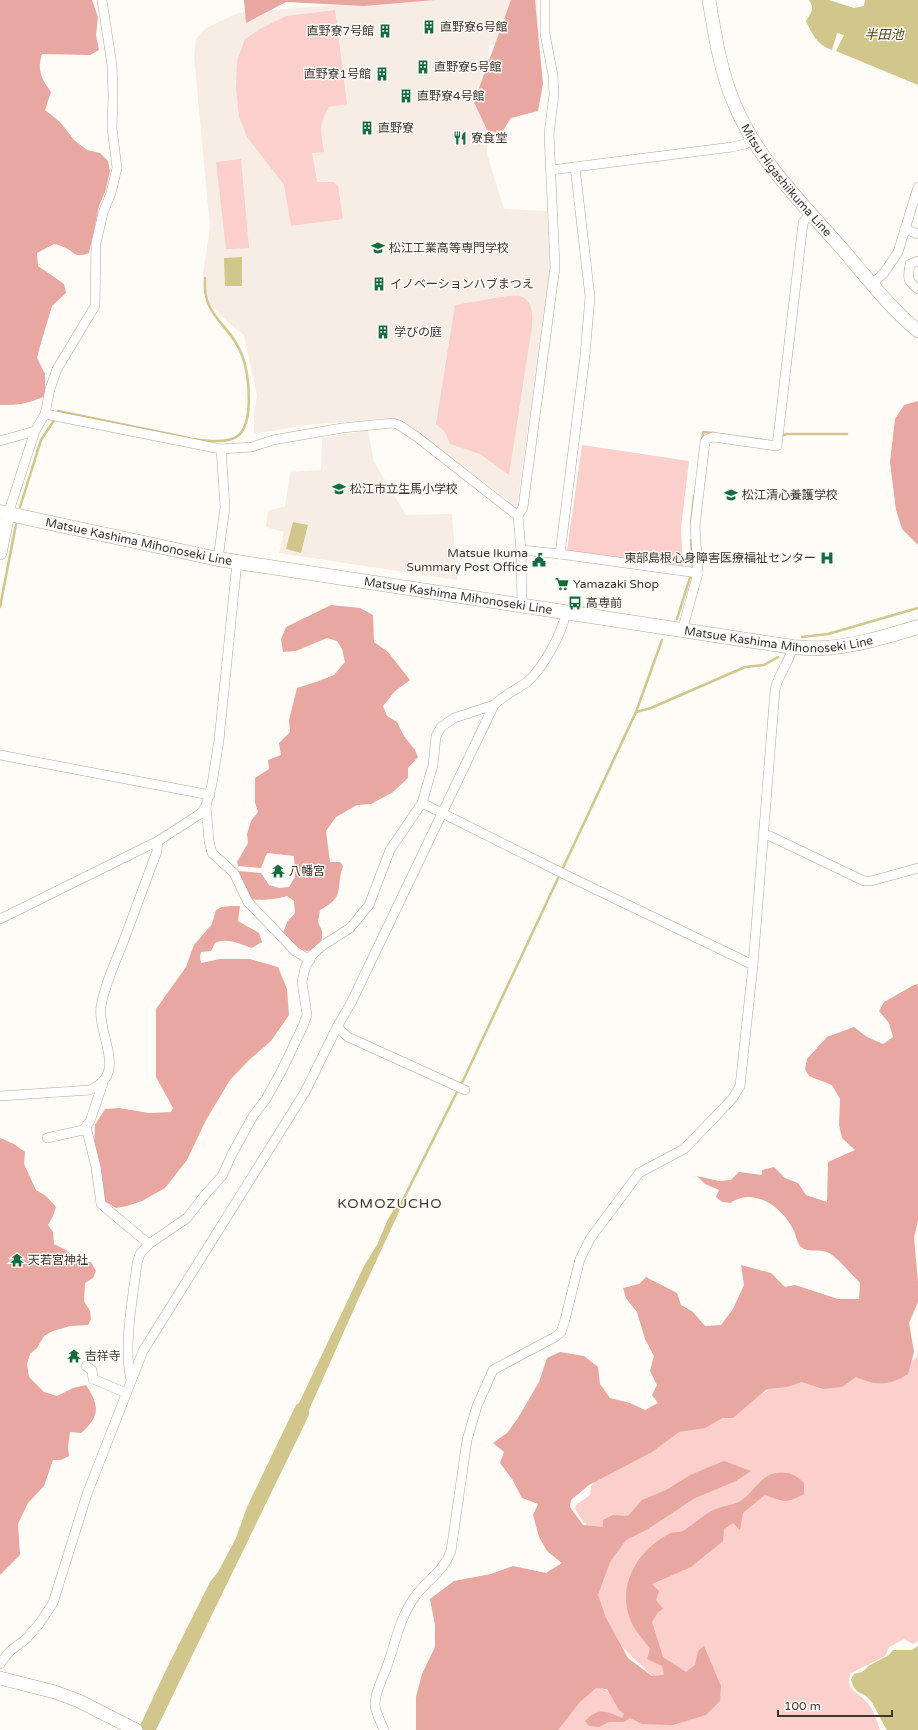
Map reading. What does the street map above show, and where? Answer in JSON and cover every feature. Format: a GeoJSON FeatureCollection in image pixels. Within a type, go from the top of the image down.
{"type":"FeatureCollection","features":[{"type":"Feature","properties":{"kind":"main road","name":"Mitsu Higashiikuma Line"},"geometry":{"type":"LineString","coordinates":[[709,0],[718,52],[725,81],[743,124],[752,139],[767,161],[810,213],[872,284],[918,331]]}},
{"type":"Feature","properties":{"kind":"main road"},"geometry":{"type":"LineString","coordinates":[[0,553],[4,513]]}},
{"type":"Feature","properties":{"kind":"main road","name":"Matsue Kashima Mihonoseki Line"},"geometry":{"type":"LineString","coordinates":[[4,513],[218,559],[682,632],[793,647],[824,648],[883,637],[918,627]]}},
{"type":"Feature","properties":{"kind":"main road"},"geometry":{"type":"LineString","coordinates":[[0,1678],[61,1694],[79,1701],[135,1730]]}},
{"type":"Feature","properties":{"kind":"street"},"geometry":{"type":"LineString","coordinates":[[4,513],[35,431],[45,414],[50,389],[57,369],[95,306],[96,243],[103,213],[111,192],[117,168],[112,128],[112,65],[102,0]]}},
{"type":"Feature","properties":{"kind":"street"},"geometry":{"type":"LineString","coordinates":[[518,516],[522,512],[523,507],[555,266],[549,134],[553,75],[546,34],[545,0]]}},
{"type":"Feature","properties":{"kind":"street"},"geometry":{"type":"LineString","coordinates":[[551,170],[732,147],[745,144],[752,139]]}},
{"type":"Feature","properties":{"kind":"street"},"geometry":{"type":"LineString","coordinates":[[560,554],[585,355],[590,297],[575,167]]}},
{"type":"Feature","properties":{"kind":"street"},"geometry":{"type":"LineString","coordinates":[[872,284],[884,273],[898,252],[918,187]]}},
{"type":"Feature","properties":{"kind":"street"},"geometry":{"type":"LineString","coordinates":[[682,632],[694,573],[695,526],[705,442],[707,439],[713,438],[777,446],[803,223],[810,213]]}},
{"type":"Feature","properties":{"kind":"street"},"geometry":{"type":"LineString","coordinates":[[905,229],[918,234]]}},
{"type":"Feature","properties":{"kind":"street"},"geometry":{"type":"LineString","coordinates":[[918,261],[910,264],[908,277],[910,283],[918,289]]}},
{"type":"Feature","properties":{"kind":"street"},"geometry":{"type":"LineString","coordinates":[[45,414],[221,449],[252,447],[273,440],[342,428],[393,423],[399,425],[417,437],[518,516],[521,550],[522,606]]}},
{"type":"Feature","properties":{"kind":"street"},"geometry":{"type":"LineString","coordinates":[[0,441],[35,431]]}},
{"type":"Feature","properties":{"kind":"street"},"geometry":{"type":"LineString","coordinates":[[218,559],[225,507],[221,449]]}},
{"type":"Feature","properties":{"kind":"street"},"geometry":{"type":"LineString","coordinates":[[521,550],[694,573]]}},
{"type":"Feature","properties":{"kind":"street"},"geometry":{"type":"LineString","coordinates":[[0,919],[158,841],[196,817],[206,806],[210,795],[219,740],[237,562]]}},
{"type":"Feature","properties":{"kind":"street"},"geometry":{"type":"LineString","coordinates":[[131,1380],[128,1362],[130,1318],[137,1263],[140,1254],[149,1244],[187,1218],[222,1176],[249,1122],[272,1089],[306,1015],[302,982],[305,968],[322,946],[350,928],[366,909],[390,850],[422,803],[433,766],[436,736],[441,727],[454,718],[494,705],[526,682],[536,672],[555,640],[566,613]]}},
{"type":"Feature","properties":{"kind":"street"},"geometry":{"type":"LineString","coordinates":[[384,1730],[375,1705],[377,1694],[403,1617],[414,1597],[442,1569],[448,1561],[452,1551],[462,1463],[471,1423],[493,1370],[555,1337],[561,1332],[566,1320],[580,1258],[590,1239],[639,1173],[684,1149],[715,1117],[738,1090],[742,1077],[753,965],[775,690],[778,678],[791,654],[793,647]]}},
{"type":"Feature","properties":{"kind":"street"},"geometry":{"type":"LineString","coordinates":[[0,1664],[10,1651],[26,1639],[40,1624],[53,1603],[87,1494],[143,1351],[305,1092],[337,1027],[351,1003],[494,705]]}},
{"type":"Feature","properties":{"kind":"street"},"geometry":{"type":"LineString","coordinates":[[0,755],[210,795]]}},
{"type":"Feature","properties":{"kind":"street"},"geometry":{"type":"LineString","coordinates":[[422,803],[572,878],[753,965]]}},
{"type":"Feature","properties":{"kind":"street"},"geometry":{"type":"LineString","coordinates":[[206,806],[209,841],[212,853],[234,873],[248,902],[295,951],[310,960]]}},
{"type":"Feature","properties":{"kind":"street"},"geometry":{"type":"LineString","coordinates":[[764,834],[864,881],[871,881],[918,868]]}},
{"type":"Feature","properties":{"kind":"street"},"geometry":{"type":"LineString","coordinates":[[47,1138],[83,1130],[86,1127],[90,1121],[103,1083],[108,1074],[110,1062],[102,1025],[102,1001],[157,851],[158,841]]}},
{"type":"Feature","properties":{"kind":"street"},"geometry":{"type":"LineString","coordinates":[[337,1027],[348,1037],[465,1090]]}},
{"type":"Feature","properties":{"kind":"street"},"geometry":{"type":"LineString","coordinates":[[0,1096],[90,1090],[103,1083]]}},
{"type":"Feature","properties":{"kind":"street"},"geometry":{"type":"LineString","coordinates":[[86,1127],[96,1167],[101,1204],[149,1244]]}},
{"type":"Feature","properties":{"kind":"street"},"geometry":{"type":"LineString","coordinates":[[86,1366],[92,1370],[93,1379],[126,1393]]}},
{"type":"Feature","properties":{"kind":"shaded area"},"geometry":{"type":"Polygon","coordinates":[[[0,0],[92,0],[98,17],[96,35],[99,50],[90,55],[42,54],[40,69],[42,78],[51,92],[45,110],[60,122],[74,140],[87,150],[100,153],[108,161],[110,171],[106,189],[99,206],[89,253],[77,255],[61,246],[54,244],[37,253],[38,266],[64,284],[66,293],[52,306],[37,358],[45,374],[45,396],[33,401],[7,405],[0,405],[0,0]]]}},
{"type":"Feature","properties":{"kind":"shaded area"},"geometry":{"type":"Polygon","coordinates":[[[244,0],[435,0],[364,6],[286,2],[246,23],[244,0]]]}},
{"type":"Feature","properties":{"kind":"shaded area","name":"松江工業高等専門学校"},"geometry":{"type":"Polygon","coordinates":[[[396,0],[537,0],[538,32],[489,46],[487,154],[504,209],[547,211],[550,268],[517,507],[406,424],[390,418],[307,425],[254,434],[254,414],[257,396],[244,335],[210,305],[203,274],[210,227],[194,57],[196,39],[206,28],[238,13],[396,0]]]}},
{"type":"Feature","properties":{"kind":"shaded area"},"geometry":{"type":"Polygon","coordinates":[[[511,0],[535,0],[543,84],[538,111],[511,118],[501,134],[487,130],[474,102],[511,0]]]}},
{"type":"Feature","properties":{"kind":"shaded area"},"geometry":{"type":"Polygon","coordinates":[[[335,10],[347,104],[329,107],[323,119],[321,129],[324,152],[312,153],[317,182],[334,182],[338,186],[343,219],[291,226],[284,185],[247,137],[239,116],[236,88],[237,61],[245,39],[260,29],[286,16],[335,10]]]}},
{"type":"Feature","properties":{"kind":"shaded area"},"geometry":{"type":"Polygon","coordinates":[[[241,159],[249,248],[226,249],[216,162],[241,159]]]}},
{"type":"Feature","properties":{"kind":"shaded area"},"geometry":{"type":"Polygon","coordinates":[[[507,296],[520,296],[528,301],[532,318],[509,475],[480,454],[450,444],[445,432],[436,424],[455,305],[507,296]]]}},
{"type":"Feature","properties":{"kind":"shaded area"},"geometry":{"type":"Polygon","coordinates":[[[918,401],[918,545],[902,529],[896,510],[890,462],[895,419],[904,405],[918,401]]]}},
{"type":"Feature","properties":{"kind":"shaded area","name":"松江市立生馬小学校"},"geometry":{"type":"Polygon","coordinates":[[[368,430],[374,462],[406,515],[452,514],[457,580],[279,553],[284,532],[266,527],[268,511],[285,506],[290,472],[321,470],[322,438],[368,430]]]}},
{"type":"Feature","properties":{"kind":"shaded area"},"geometry":{"type":"Polygon","coordinates":[[[582,445],[689,461],[681,527],[683,568],[567,551],[582,445]]]}},
{"type":"Feature","properties":{"kind":"shaded area"},"geometry":{"type":"Polygon","coordinates":[[[331,605],[360,608],[373,615],[374,642],[388,652],[410,680],[395,691],[383,706],[387,716],[397,722],[404,736],[415,750],[418,757],[408,768],[408,778],[393,792],[371,804],[357,805],[336,817],[326,831],[330,862],[340,862],[343,866],[337,896],[333,901],[320,910],[318,922],[322,931],[322,939],[316,947],[308,951],[299,950],[283,933],[287,922],[295,913],[294,901],[287,896],[260,900],[251,899],[238,871],[261,873],[269,885],[279,888],[289,887],[295,877],[294,856],[267,853],[261,868],[238,866],[237,862],[248,843],[247,834],[251,821],[258,812],[255,803],[255,778],[269,769],[268,760],[281,755],[279,743],[290,732],[289,720],[297,688],[334,675],[345,662],[342,649],[337,641],[327,638],[296,651],[283,652],[281,639],[286,627],[331,605]]]}},
{"type":"Feature","properties":{"kind":"shaded area"},"geometry":{"type":"Polygon","coordinates":[[[240,906],[238,921],[259,933],[262,942],[252,948],[234,942],[220,941],[215,943],[211,951],[201,952],[201,963],[220,959],[250,959],[278,967],[287,989],[289,1015],[271,1041],[249,1060],[230,1080],[206,1120],[187,1160],[165,1188],[142,1201],[116,1208],[103,1200],[94,1144],[95,1125],[105,1109],[119,1108],[149,1113],[171,1112],[173,1108],[156,1077],[156,1009],[186,967],[194,945],[212,924],[216,910],[222,907],[240,906]]]}},
{"type":"Feature","properties":{"kind":"shaded area"},"geometry":{"type":"Polygon","coordinates":[[[918,984],[918,1221],[914,1238],[918,1282],[918,1302],[909,1323],[914,1352],[908,1374],[889,1383],[870,1382],[856,1377],[842,1387],[823,1389],[802,1382],[787,1387],[767,1389],[733,1418],[722,1418],[705,1428],[679,1432],[652,1452],[589,1485],[571,1500],[570,1507],[583,1525],[603,1527],[603,1520],[613,1515],[628,1516],[642,1500],[668,1489],[690,1475],[724,1461],[751,1471],[736,1481],[695,1498],[648,1529],[626,1540],[610,1562],[598,1595],[606,1618],[628,1658],[652,1676],[664,1675],[662,1666],[647,1659],[650,1649],[633,1625],[626,1604],[626,1591],[629,1580],[640,1558],[658,1540],[671,1533],[683,1531],[711,1511],[739,1502],[771,1474],[789,1473],[804,1483],[804,1494],[789,1501],[765,1495],[743,1513],[740,1530],[733,1523],[724,1529],[723,1541],[691,1567],[652,1584],[659,1591],[656,1600],[663,1609],[658,1612],[652,1622],[663,1657],[686,1672],[695,1665],[698,1651],[704,1646],[721,1686],[720,1701],[706,1715],[673,1725],[642,1724],[630,1718],[624,1722],[609,1722],[599,1727],[589,1726],[585,1721],[598,1712],[607,1712],[622,1718],[624,1714],[619,1710],[607,1689],[596,1688],[580,1702],[558,1730],[416,1730],[416,1697],[422,1674],[435,1647],[435,1625],[430,1599],[454,1581],[491,1574],[513,1566],[546,1573],[562,1563],[547,1551],[539,1537],[533,1515],[538,1504],[522,1498],[512,1479],[500,1463],[504,1452],[493,1443],[507,1433],[518,1418],[539,1382],[547,1358],[560,1352],[584,1356],[598,1367],[600,1384],[610,1398],[630,1403],[645,1410],[658,1403],[652,1395],[657,1385],[650,1371],[654,1356],[645,1339],[637,1312],[626,1298],[623,1288],[639,1284],[646,1277],[677,1293],[681,1305],[693,1312],[705,1326],[721,1325],[733,1309],[744,1285],[741,1265],[771,1273],[785,1287],[795,1285],[838,1299],[859,1299],[860,1283],[833,1255],[822,1251],[807,1250],[800,1246],[789,1222],[776,1208],[758,1198],[749,1197],[739,1198],[730,1203],[722,1202],[716,1197],[719,1190],[705,1184],[697,1176],[719,1181],[731,1180],[739,1172],[762,1175],[762,1170],[774,1167],[785,1178],[798,1183],[806,1195],[827,1202],[828,1162],[855,1150],[842,1138],[839,1125],[840,1099],[832,1085],[809,1076],[805,1069],[807,1059],[827,1037],[854,1027],[867,1037],[883,1044],[893,1037],[889,1023],[879,1011],[884,1002],[918,984]]]}},
{"type":"Feature","properties":{"kind":"shaded area"},"geometry":{"type":"Polygon","coordinates":[[[0,1138],[14,1144],[25,1152],[24,1164],[36,1190],[46,1196],[56,1207],[48,1225],[53,1232],[54,1244],[66,1250],[79,1262],[91,1262],[96,1271],[93,1278],[85,1283],[84,1301],[90,1311],[91,1319],[88,1325],[70,1326],[53,1331],[44,1336],[37,1348],[30,1354],[27,1364],[29,1377],[44,1392],[57,1396],[73,1388],[86,1385],[94,1399],[96,1410],[92,1421],[81,1433],[70,1432],[68,1447],[69,1456],[61,1460],[53,1460],[44,1486],[28,1503],[18,1524],[20,1555],[0,1575],[0,1138]]]}},
{"type":"Feature","properties":{"kind":"shaded area"},"geometry":{"type":"Polygon","coordinates":[[[918,1352],[918,1641],[913,1644],[904,1639],[889,1647],[885,1656],[851,1673],[849,1678],[850,1687],[852,1690],[871,1707],[880,1730],[552,1730],[591,1684],[648,1708],[673,1696],[582,1608],[586,1523],[584,1523],[575,1509],[576,1505],[590,1495],[591,1487],[606,1463],[670,1429],[768,1391],[747,1375],[894,1374],[917,1357],[918,1352]]]}},
{"type":"Feature","properties":{"kind":"water","name":"半田池"},"geometry":{"type":"Polygon","coordinates":[[[809,0],[829,0],[854,8],[864,6],[865,0],[918,0],[918,85],[836,51],[844,35],[837,33],[832,50],[822,45],[813,35],[806,21],[812,8],[809,0]]]}},
{"type":"Feature","properties":{"kind":"water"},"geometry":{"type":"Polygon","coordinates":[[[242,257],[242,286],[225,286],[224,258],[242,257]]]}},
{"type":"Feature","properties":{"kind":"water"},"geometry":{"type":"Polygon","coordinates":[[[293,522],[308,525],[301,553],[286,549],[293,522]]]}},
{"type":"Feature","properties":{"kind":"water"},"geometry":{"type":"Polygon","coordinates":[[[395,1207],[400,1208],[398,1214],[309,1410],[309,1415],[156,1730],[138,1730],[210,1582],[218,1572],[236,1538],[247,1507],[296,1405],[299,1403],[364,1266],[377,1245],[387,1221],[395,1207]]]}},
{"type":"Feature","properties":{"kind":"water"},"geometry":{"type":"Polygon","coordinates":[[[918,1646],[918,1730],[887,1730],[871,1701],[865,1695],[857,1691],[851,1679],[854,1674],[862,1672],[870,1665],[889,1655],[893,1650],[912,1650],[918,1646]]]}},
{"type":"Feature","properties":{"kind":"waterway"},"geometry":{"type":"LineString","coordinates":[[194,439],[224,441],[235,438],[239,435],[244,428],[247,419],[249,396],[247,373],[242,355],[231,335],[212,312],[205,291],[205,278]]}},
{"type":"Feature","properties":{"kind":"waterway"},"geometry":{"type":"LineString","coordinates":[[57,414],[58,411],[189,438]]}},
{"type":"Feature","properties":{"kind":"waterway"},"geometry":{"type":"LineString","coordinates":[[20,507],[41,440],[55,419]]}},
{"type":"Feature","properties":{"kind":"waterway"},"geometry":{"type":"LineString","coordinates":[[702,440],[703,432],[714,433]]}},
{"type":"Feature","properties":{"kind":"waterway"},"geometry":{"type":"LineString","coordinates":[[781,436],[786,434],[847,434]]}},
{"type":"Feature","properties":{"kind":"waterway"},"geometry":{"type":"LineString","coordinates":[[691,525],[694,496]]}},
{"type":"Feature","properties":{"kind":"waterway"},"geometry":{"type":"LineString","coordinates":[[0,607],[17,519]]}},
{"type":"Feature","properties":{"kind":"waterway"},"geometry":{"type":"LineString","coordinates":[[677,619],[693,568],[691,540]]}},
{"type":"Feature","properties":{"kind":"waterway"},"geometry":{"type":"LineString","coordinates":[[802,637],[828,634],[918,608]]}},
{"type":"Feature","properties":{"kind":"waterway"},"geometry":{"type":"LineString","coordinates":[[636,712],[662,640]]}},
{"type":"Feature","properties":{"kind":"waterway"},"geometry":{"type":"LineString","coordinates":[[562,870],[636,712],[651,708],[745,667],[764,665],[778,657]]}},
{"type":"Feature","properties":{"kind":"waterway"},"geometry":{"type":"LineString","coordinates":[[461,1085],[560,874]]}},
{"type":"Feature","properties":{"kind":"waterway"},"geometry":{"type":"LineString","coordinates":[[398,1210],[458,1090]]}},
{"type":"Feature","properties":{"kind":"place","name":"直野寮6号館"},"geometry":{"type":"Point","coordinates":[429,27]}},
{"type":"Feature","properties":{"kind":"place","name":"直野寮7号館"},"geometry":{"type":"Point","coordinates":[385,31]}},
{"type":"Feature","properties":{"kind":"place","name":"直野寮5号館"},"geometry":{"type":"Point","coordinates":[423,67]}},
{"type":"Feature","properties":{"kind":"place","name":"直野寮1号館"},"geometry":{"type":"Point","coordinates":[382,74]}},
{"type":"Feature","properties":{"kind":"place","name":"直野寮4号館"},"geometry":{"type":"Point","coordinates":[406,96]}},
{"type":"Feature","properties":{"kind":"place","name":"直野寮"},"geometry":{"type":"Point","coordinates":[367,128]}},
{"type":"Feature","properties":{"kind":"place","name":"寮食堂"},"geometry":{"type":"Point","coordinates":[460,138]}},
{"type":"Feature","properties":{"kind":"place","name":"松江工業高等専門学校"},"geometry":{"type":"Point","coordinates":[378,248]}},
{"type":"Feature","properties":{"kind":"place","name":"イノベーションハブまつえ"},"geometry":{"type":"Point","coordinates":[379,284]}},
{"type":"Feature","properties":{"kind":"place","name":"学びの庭"},"geometry":{"type":"Point","coordinates":[383,332]}},
{"type":"Feature","properties":{"kind":"place","name":"松江市立生馬小学校"},"geometry":{"type":"Point","coordinates":[339,489]}},
{"type":"Feature","properties":{"kind":"place","name":"松江清心養護学校"},"geometry":{"type":"Point","coordinates":[731,495]}},
{"type":"Feature","properties":{"kind":"place","name":"東部島根心身障害医療福祉センター"},"geometry":{"type":"Point","coordinates":[827,558]}},
{"type":"Feature","properties":{"kind":"place","name":"Matsue Ikuma Summary Post Office"},"geometry":{"type":"Point","coordinates":[539,560]}},
{"type":"Feature","properties":{"kind":"place","name":"Yamazaki Shop"},"geometry":{"type":"Point","coordinates":[562,584]}},
{"type":"Feature","properties":{"kind":"place","name":"高専前"},"geometry":{"type":"Point","coordinates":[575,603]}},
{"type":"Feature","properties":{"kind":"place","name":"八幡宮"},"geometry":{"type":"Point","coordinates":[278,871]}},
{"type":"Feature","properties":{"kind":"place","name":"天若宮神社"},"geometry":{"type":"Point","coordinates":[17,1260]}},
{"type":"Feature","properties":{"kind":"place","name":"吉祥寺"},"geometry":{"type":"Point","coordinates":[74,1356]}},
{"type":"Feature","properties":{"kind":"district","name":"KOMOZUCHO"},"geometry":{"type":"Point","coordinates":[390,1203]}}]}
